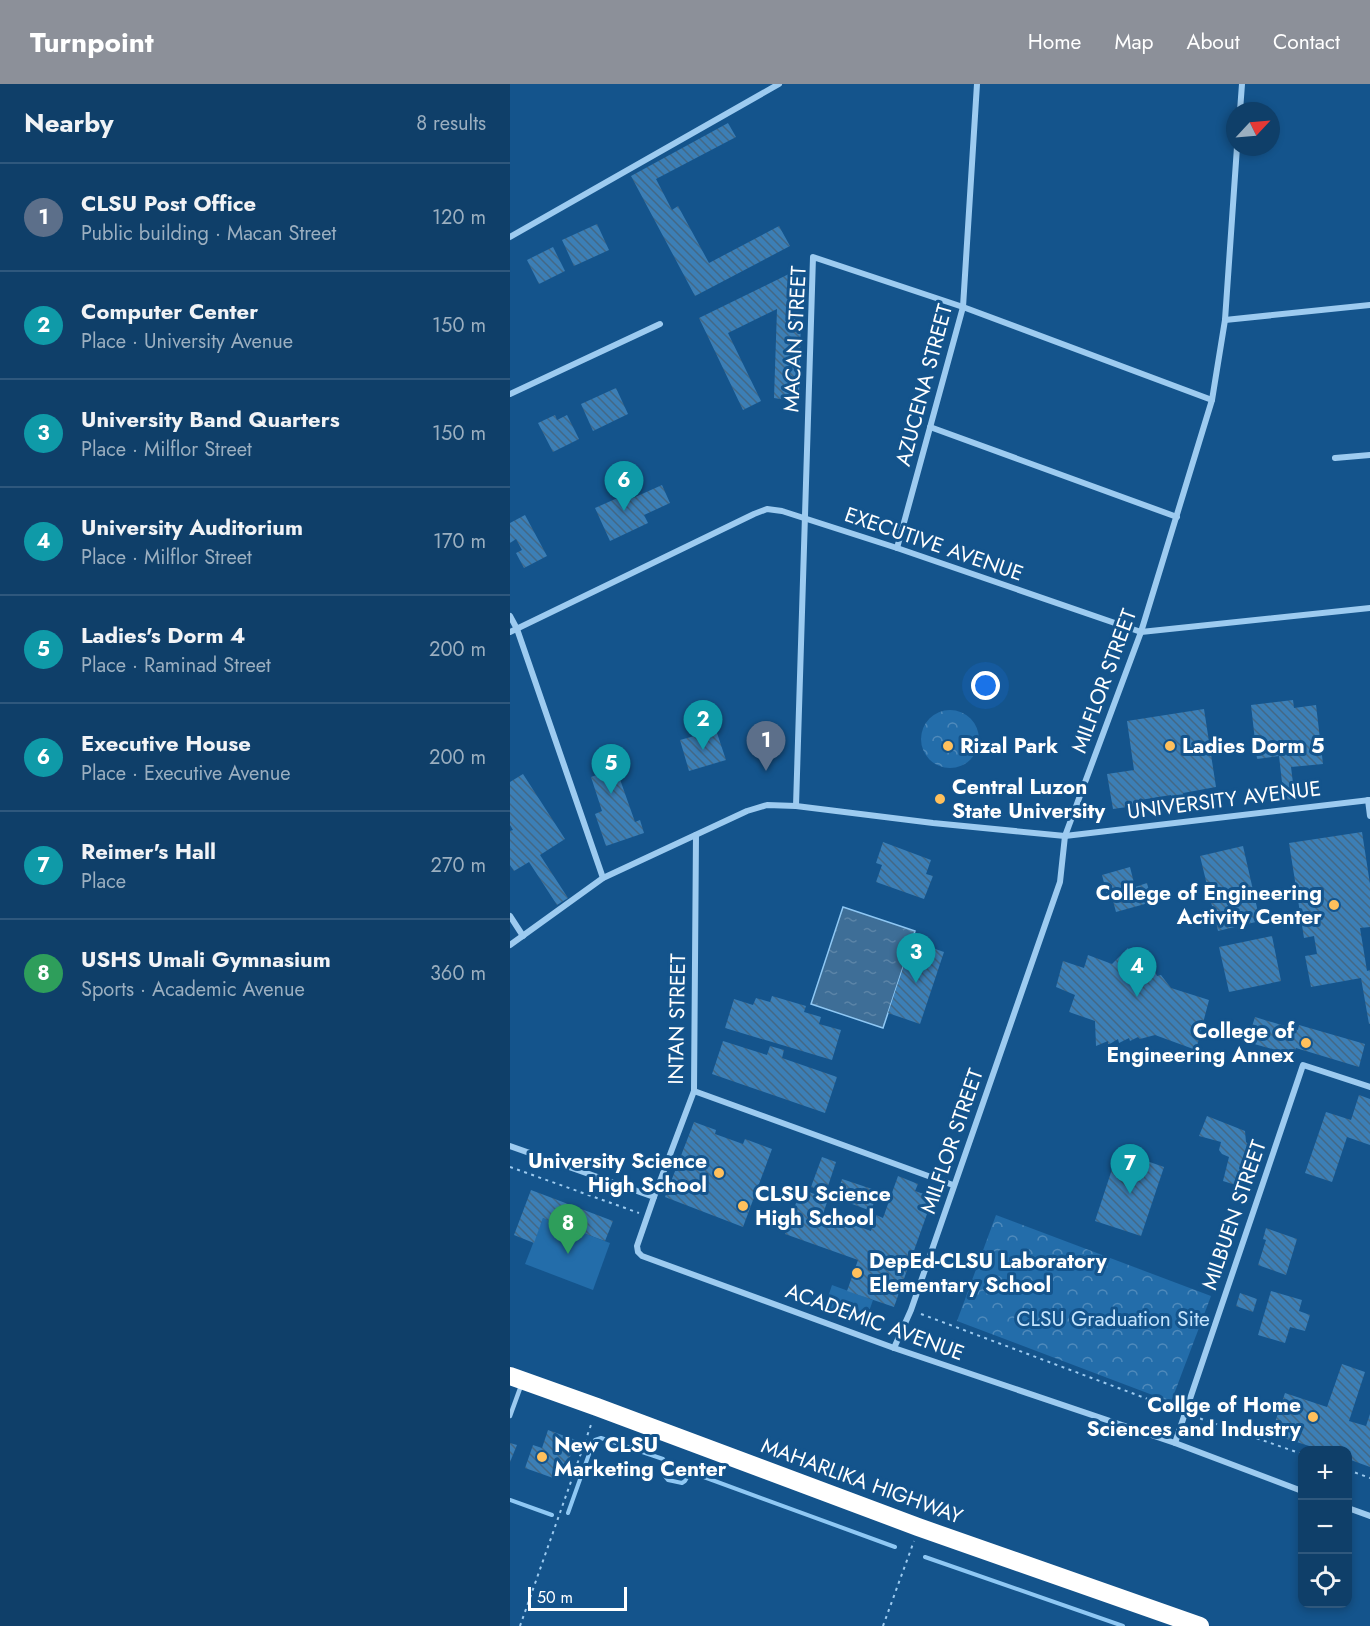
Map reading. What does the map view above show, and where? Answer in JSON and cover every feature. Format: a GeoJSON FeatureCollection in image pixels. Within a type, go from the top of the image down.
{"type":"FeatureCollection","features":[{"type":"Feature","properties":{"kind":"highway","name":"MAHARLIKA HIGHWAY"},"geometry":{"type":"LineString","coordinates":[[517,1378],[918,1527],[1200,1626]]}},
{"type":"Feature","properties":{"kind":"street"},"geometry":{"type":"LineString","coordinates":[[510,237],[779,84]]}},
{"type":"Feature","properties":{"kind":"street","name":"AZUCENA STREET"},"geometry":{"type":"LineString","coordinates":[[897,548],[963,307],[977,84]]}},
{"type":"Feature","properties":{"kind":"street"},"geometry":{"type":"LineString","coordinates":[[1241,102],[1242,84]]}},
{"type":"Feature","properties":{"kind":"street","name":"MILFLOR STREET"},"geometry":{"type":"LineString","coordinates":[[894,1348],[911,1310],[1060,882],[1065,836],[1142,632],[1212,400],[1225,321],[1236,156]]}},
{"type":"Feature","properties":{"kind":"street","name":"MACAN STREET"},"geometry":{"type":"LineString","coordinates":[[796,806],[813,257],[963,307],[1212,400]]}},
{"type":"Feature","properties":{"kind":"street"},"geometry":{"type":"LineString","coordinates":[[1225,321],[1370,305]]}},
{"type":"Feature","properties":{"kind":"street"},"geometry":{"type":"LineString","coordinates":[[510,394],[660,324]]}},
{"type":"Feature","properties":{"kind":"street"},"geometry":{"type":"LineString","coordinates":[[930,427],[1177,517]]}},
{"type":"Feature","properties":{"kind":"street"},"geometry":{"type":"LineString","coordinates":[[1335,458],[1370,455]]}},
{"type":"Feature","properties":{"kind":"street","name":"EXECUTIVE AVENUE"},"geometry":{"type":"LineString","coordinates":[[513,631],[761,510],[774,510],[804,518],[1142,632],[1370,608]]}},
{"type":"Feature","properties":{"kind":"street"},"geometry":{"type":"LineString","coordinates":[[510,616],[513,631],[603,878]]}},
{"type":"Feature","properties":{"kind":"street"},"geometry":{"type":"LineString","coordinates":[[1369,800],[1370,816]]}},
{"type":"Feature","properties":{"kind":"street","name":"UNIVERSITY AVENUE"},"geometry":{"type":"LineString","coordinates":[[510,945],[603,878],[759,807],[796,806],[1065,836],[1369,800]]}},
{"type":"Feature","properties":{"kind":"street","name":"INTAN STREET"},"geometry":{"type":"LineString","coordinates":[[654,1197],[694,1090],[696,835]]}},
{"type":"Feature","properties":{"kind":"street"},"geometry":{"type":"LineString","coordinates":[[510,916],[523,936]]}},
{"type":"Feature","properties":{"kind":"street","name":"MILBUEN STREET"},"geometry":{"type":"LineString","coordinates":[[1175,1443],[1303,1065],[1370,1088]]}},
{"type":"Feature","properties":{"kind":"street"},"geometry":{"type":"LineString","coordinates":[[694,1090],[953,1185]]}},
{"type":"Feature","properties":{"kind":"street"},"geometry":{"type":"LineString","coordinates":[[510,1146],[654,1197]]}},
{"type":"Feature","properties":{"kind":"street","name":"ACADEMIC AVENUE"},"geometry":{"type":"LineString","coordinates":[[654,1197],[637,1246],[639,1254],[894,1348],[1175,1443],[1298,1489]]}},
{"type":"Feature","properties":{"kind":"street"},"geometry":{"type":"LineString","coordinates":[[1352,1510],[1370,1516]]}},
{"type":"Feature","properties":{"kind":"lane"},"geometry":{"type":"LineString","coordinates":[[510,1416],[517,1378]]}},
{"type":"Feature","properties":{"kind":"path"},"geometry":{"type":"LineString","coordinates":[[510,1167],[648,1216]]}},
{"type":"Feature","properties":{"kind":"path"},"geometry":{"type":"LineString","coordinates":[[911,1310],[1184,1413],[1298,1453]]}},
{"type":"Feature","properties":{"kind":"path"},"geometry":{"type":"LineString","coordinates":[[520,1626],[597,1407]]}},
{"type":"Feature","properties":{"kind":"path"},"geometry":{"type":"LineString","coordinates":[[1352,1472],[1370,1478]]}},
{"type":"Feature","properties":{"kind":"path"},"geometry":{"type":"LineString","coordinates":[[884,1626],[918,1527]]}},
{"type":"Feature","properties":{"kind":"green space"},"geometry":{"type":"Polygon","coordinates":[[[944,710],[956,710],[971,718],[979,733],[979,745],[971,760],[956,768],[944,768],[929,760],[921,745],[921,733],[929,718],[944,710]]]}},
{"type":"Feature","properties":{"kind":"green space","name":"CLSU Graduation Site"},"geometry":{"type":"Polygon","coordinates":[[[996,1215],[1211,1296],[1171,1402],[957,1321],[996,1215]]]}},
{"type":"Feature","properties":{"kind":"green space"},"geometry":{"type":"Polygon","coordinates":[[[543,1218],[610,1243],[593,1290],[525,1264],[543,1218]]]}},
{"type":"Feature","properties":{"kind":"green space"},"geometry":{"type":"Polygon","coordinates":[[[832,1285],[873,1300],[865,1323],[824,1309],[832,1285]]]}},
{"type":"Feature","properties":{"kind":"water"},"geometry":{"type":"Polygon","coordinates":[[[843,907],[915,931],[883,1028],[811,1004],[843,907]]]}},
{"type":"Feature","properties":{"kind":"building"},"geometry":{"type":"Polygon","coordinates":[[[728,123],[736,137],[656,179],[672,210],[678,206],[709,263],[779,226],[790,246],[695,296],[631,176],[728,123]]]}},
{"type":"Feature","properties":{"kind":"building"},"geometry":{"type":"Polygon","coordinates":[[[597,224],[609,250],[574,266],[562,240],[597,224]]]}},
{"type":"Feature","properties":{"kind":"building"},"geometry":{"type":"Polygon","coordinates":[[[553,247],[565,271],[539,284],[527,260],[553,247]]]}},
{"type":"Feature","properties":{"kind":"building"},"geometry":{"type":"Polygon","coordinates":[[[799,269],[802,276],[799,402],[774,398],[777,309],[728,333],[761,401],[743,410],[699,318],[799,269]]]}},
{"type":"Feature","properties":{"kind":"building"},"geometry":{"type":"Polygon","coordinates":[[[616,388],[628,414],[593,431],[581,404],[616,388]]]}},
{"type":"Feature","properties":{"kind":"building"},"geometry":{"type":"Polygon","coordinates":[[[555,415],[557,420],[567,415],[579,439],[553,452],[538,423],[555,415]]]}},
{"type":"Feature","properties":{"kind":"building"},"geometry":{"type":"Polygon","coordinates":[[[662,485],[670,503],[644,515],[648,523],[610,541],[595,508],[631,492],[633,498],[662,485]]]}},
{"type":"Feature","properties":{"kind":"building"},"geometry":{"type":"Polygon","coordinates":[[[525,515],[547,556],[524,568],[516,553],[522,550],[516,539],[510,543],[510,523],[525,515]]]}},
{"type":"Feature","properties":{"kind":"building"},"geometry":{"type":"Polygon","coordinates":[[[1293,700],[1294,708],[1316,705],[1323,764],[1291,767],[1295,799],[1284,800],[1279,756],[1257,759],[1251,705],[1293,700]]]}},
{"type":"Feature","properties":{"kind":"building","name":"Ladies Dorm 5"},"geometry":{"type":"Polygon","coordinates":[[[1204,709],[1216,787],[1183,793],[1185,807],[1173,809],[1171,795],[1140,800],[1141,805],[1113,809],[1107,774],[1134,770],[1127,721],[1204,709]]]}},
{"type":"Feature","properties":{"kind":"building"},"geometry":{"type":"Polygon","coordinates":[[[716,730],[726,760],[689,771],[680,740],[716,730]]]}},
{"type":"Feature","properties":{"kind":"building"},"geometry":{"type":"Polygon","coordinates":[[[616,768],[635,822],[640,820],[644,833],[606,846],[595,814],[602,811],[591,777],[616,768]]]}},
{"type":"Feature","properties":{"kind":"building"},"geometry":{"type":"Polygon","coordinates":[[[523,774],[565,839],[540,855],[568,898],[557,905],[529,862],[514,871],[510,865],[510,831],[513,830],[510,825],[510,782],[523,774]]]}},
{"type":"Feature","properties":{"kind":"building","name":"College of Engineering Activity Center"},"geometry":{"type":"Polygon","coordinates":[[[1362,832],[1370,884],[1370,927],[1360,928],[1367,971],[1370,970],[1370,1024],[1361,978],[1311,987],[1305,956],[1317,954],[1314,936],[1304,938],[1289,843],[1362,832]]]}},
{"type":"Feature","properties":{"kind":"building"},"geometry":{"type":"Polygon","coordinates":[[[883,842],[931,860],[926,874],[933,876],[924,899],[876,882],[882,865],[876,863],[883,842]]]}},
{"type":"Feature","properties":{"kind":"building"},"geometry":{"type":"Polygon","coordinates":[[[1243,846],[1260,921],[1218,931],[1200,856],[1243,846]]]}},
{"type":"Feature","properties":{"kind":"building"},"geometry":{"type":"Polygon","coordinates":[[[1130,867],[1135,887],[1147,883],[1152,902],[1116,912],[1112,897],[1108,898],[1102,875],[1130,867]]]}},
{"type":"Feature","properties":{"kind":"building"},"geometry":{"type":"Polygon","coordinates":[[[1272,936],[1281,981],[1229,992],[1219,947],[1272,936]]]}},
{"type":"Feature","properties":{"kind":"building"},"geometry":{"type":"Polygon","coordinates":[[[912,941],[944,952],[920,1024],[888,1013],[912,941]]]}},
{"type":"Feature","properties":{"kind":"building"},"geometry":{"type":"Polygon","coordinates":[[[1128,948],[1133,957],[1137,953],[1142,962],[1145,960],[1150,968],[1153,967],[1157,976],[1161,975],[1171,988],[1209,1000],[1196,1050],[1155,1035],[1140,1039],[1138,1037],[1130,1041],[1129,1038],[1119,1043],[1118,1039],[1108,1045],[1108,1041],[1096,1046],[1095,1021],[1069,1012],[1075,995],[1056,987],[1063,961],[1084,968],[1088,955],[1112,964],[1128,948]]]}},
{"type":"Feature","properties":{"kind":"building"},"geometry":{"type":"Polygon","coordinates":[[[772,996],[806,1006],[804,1012],[821,1017],[819,1024],[841,1030],[832,1060],[725,1028],[734,999],[753,1005],[756,998],[770,1002],[772,996]]]}},
{"type":"Feature","properties":{"kind":"building","name":"College of Engineering Annex"},"geometry":{"type":"Polygon","coordinates":[[[1255,1017],[1298,1030],[1299,1025],[1365,1044],[1359,1067],[1296,1048],[1294,1055],[1247,1042],[1255,1017]]]}},
{"type":"Feature","properties":{"kind":"building"},"geometry":{"type":"Polygon","coordinates":[[[723,1041],[767,1055],[770,1046],[784,1050],[782,1058],[837,1077],[825,1113],[712,1074],[723,1041]]]}},
{"type":"Feature","properties":{"kind":"building"},"geometry":{"type":"Polygon","coordinates":[[[1359,1095],[1370,1099],[1370,1145],[1347,1137],[1332,1182],[1305,1173],[1326,1112],[1351,1120],[1359,1095]]]}},
{"type":"Feature","properties":{"kind":"building"},"geometry":{"type":"Polygon","coordinates":[[[1207,1116],[1245,1131],[1246,1142],[1254,1149],[1242,1187],[1223,1181],[1229,1157],[1219,1150],[1221,1142],[1199,1136],[1207,1116]]]}},
{"type":"Feature","properties":{"kind":"building","name":"University Science High School"},"geometry":{"type":"Polygon","coordinates":[[[694,1122],[716,1130],[715,1134],[743,1144],[745,1139],[772,1149],[743,1227],[665,1197],[694,1122]]]}},
{"type":"Feature","properties":{"kind":"building"},"geometry":{"type":"Polygon","coordinates":[[[1118,1151],[1164,1167],[1141,1236],[1095,1221],[1118,1151]]]}},
{"type":"Feature","properties":{"kind":"building"},"geometry":{"type":"Polygon","coordinates":[[[822,1157],[836,1162],[826,1192],[811,1187],[822,1157]]]}},
{"type":"Feature","properties":{"kind":"building"},"geometry":{"type":"Polygon","coordinates":[[[898,1176],[918,1184],[915,1191],[933,1197],[894,1307],[847,1291],[858,1260],[785,1234],[801,1189],[828,1199],[823,1214],[871,1231],[876,1215],[883,1218],[898,1176]]]}},
{"type":"Feature","properties":{"kind":"building"},"geometry":{"type":"Polygon","coordinates":[[[842,1179],[878,1191],[871,1211],[836,1198],[842,1179]]]}},
{"type":"Feature","properties":{"kind":"building"},"geometry":{"type":"Polygon","coordinates":[[[531,1190],[613,1221],[605,1241],[543,1218],[534,1243],[514,1235],[531,1190]]]}},
{"type":"Feature","properties":{"kind":"building"},"geometry":{"type":"Polygon","coordinates":[[[1266,1228],[1297,1239],[1286,1275],[1258,1265],[1266,1240],[1263,1239],[1266,1228]]]}},
{"type":"Feature","properties":{"kind":"building"},"geometry":{"type":"Polygon","coordinates":[[[1271,1291],[1302,1300],[1299,1311],[1310,1315],[1305,1331],[1290,1327],[1285,1343],[1258,1335],[1271,1291]]]}},
{"type":"Feature","properties":{"kind":"building"},"geometry":{"type":"Polygon","coordinates":[[[1240,1293],[1257,1299],[1253,1312],[1236,1306],[1240,1293]]]}},
{"type":"Feature","properties":{"kind":"building","name":"Collge of Home Sciences and Industry"},"geometry":{"type":"Polygon","coordinates":[[[1342,1364],[1365,1372],[1349,1421],[1366,1426],[1370,1414],[1370,1467],[1352,1460],[1352,1446],[1309,1446],[1271,1434],[1285,1393],[1327,1407],[1342,1364]]]}},
{"type":"Feature","properties":{"kind":"building"},"geometry":{"type":"Polygon","coordinates":[[[548,1430],[576,1440],[566,1468],[561,1466],[556,1479],[525,1468],[533,1445],[542,1448],[548,1430]]]}},
{"type":"Feature","properties":{"kind":"building"},"geometry":{"type":"Polygon","coordinates":[[[510,1443],[517,1445],[510,1462],[510,1443]]]}},
{"type":"Feature","properties":{"kind":"waterway"},"geometry":{"type":"LineString","coordinates":[[568,1513],[593,1443],[601,1438],[663,1459],[666,1464],[664,1475],[668,1480],[682,1483],[689,1474],[693,1473],[895,1547]]}},
{"type":"Feature","properties":{"kind":"waterway"},"geometry":{"type":"LineString","coordinates":[[510,1500],[552,1515]]}},
{"type":"Feature","properties":{"kind":"waterway"},"geometry":{"type":"LineString","coordinates":[[925,1557],[1123,1626]]}},
{"type":"Feature","properties":{"kind":"place","name":"Executive House"},"geometry":{"type":"Point","coordinates":[624,511]}},
{"type":"Feature","properties":{"kind":"place","name":"Rizal Park"},"geometry":{"type":"Point","coordinates":[948,746]}},
{"type":"Feature","properties":{"kind":"place","name":"Ladies Dorm 5"},"geometry":{"type":"Point","coordinates":[1170,746]}},
{"type":"Feature","properties":{"kind":"place","name":"Computer Center"},"geometry":{"type":"Point","coordinates":[703,750]}},
{"type":"Feature","properties":{"kind":"place","name":"CLSU Post Office"},"geometry":{"type":"Point","coordinates":[766,771]}},
{"type":"Feature","properties":{"kind":"place","name":"Ladies's Dorm 4"},"geometry":{"type":"Point","coordinates":[611,794]}},
{"type":"Feature","properties":{"kind":"place","name":"Central Luzon State University"},"geometry":{"type":"Point","coordinates":[940,799]}},
{"type":"Feature","properties":{"kind":"place","name":"College of Engineering Activity Center"},"geometry":{"type":"Point","coordinates":[1334,905]}},
{"type":"Feature","properties":{"kind":"place","name":"University Band Quarters"},"geometry":{"type":"Point","coordinates":[916,983]}},
{"type":"Feature","properties":{"kind":"place","name":"University Auditorium"},"geometry":{"type":"Point","coordinates":[1137,997]}},
{"type":"Feature","properties":{"kind":"place","name":"College of Engineering Annex"},"geometry":{"type":"Point","coordinates":[1306,1043]}},
{"type":"Feature","properties":{"kind":"place","name":"University Science High School"},"geometry":{"type":"Point","coordinates":[719,1173]}},
{"type":"Feature","properties":{"kind":"place","name":"Reimer's Hall"},"geometry":{"type":"Point","coordinates":[1130,1194]}},
{"type":"Feature","properties":{"kind":"place","name":"CLSU Science High School"},"geometry":{"type":"Point","coordinates":[743,1206]}},
{"type":"Feature","properties":{"kind":"place","name":"USHS Umali Gymnasium"},"geometry":{"type":"Point","coordinates":[568,1254]}},
{"type":"Feature","properties":{"kind":"place","name":"DepEd-CLSU Laboratory Elementary School"},"geometry":{"type":"Point","coordinates":[857,1273]}},
{"type":"Feature","properties":{"kind":"place","name":"Collge of Home Sciences and Industry"},"geometry":{"type":"Point","coordinates":[1313,1417]}},
{"type":"Feature","properties":{"kind":"place","name":"New CLSU Marketing Center"},"geometry":{"type":"Point","coordinates":[542,1457]}}]}
